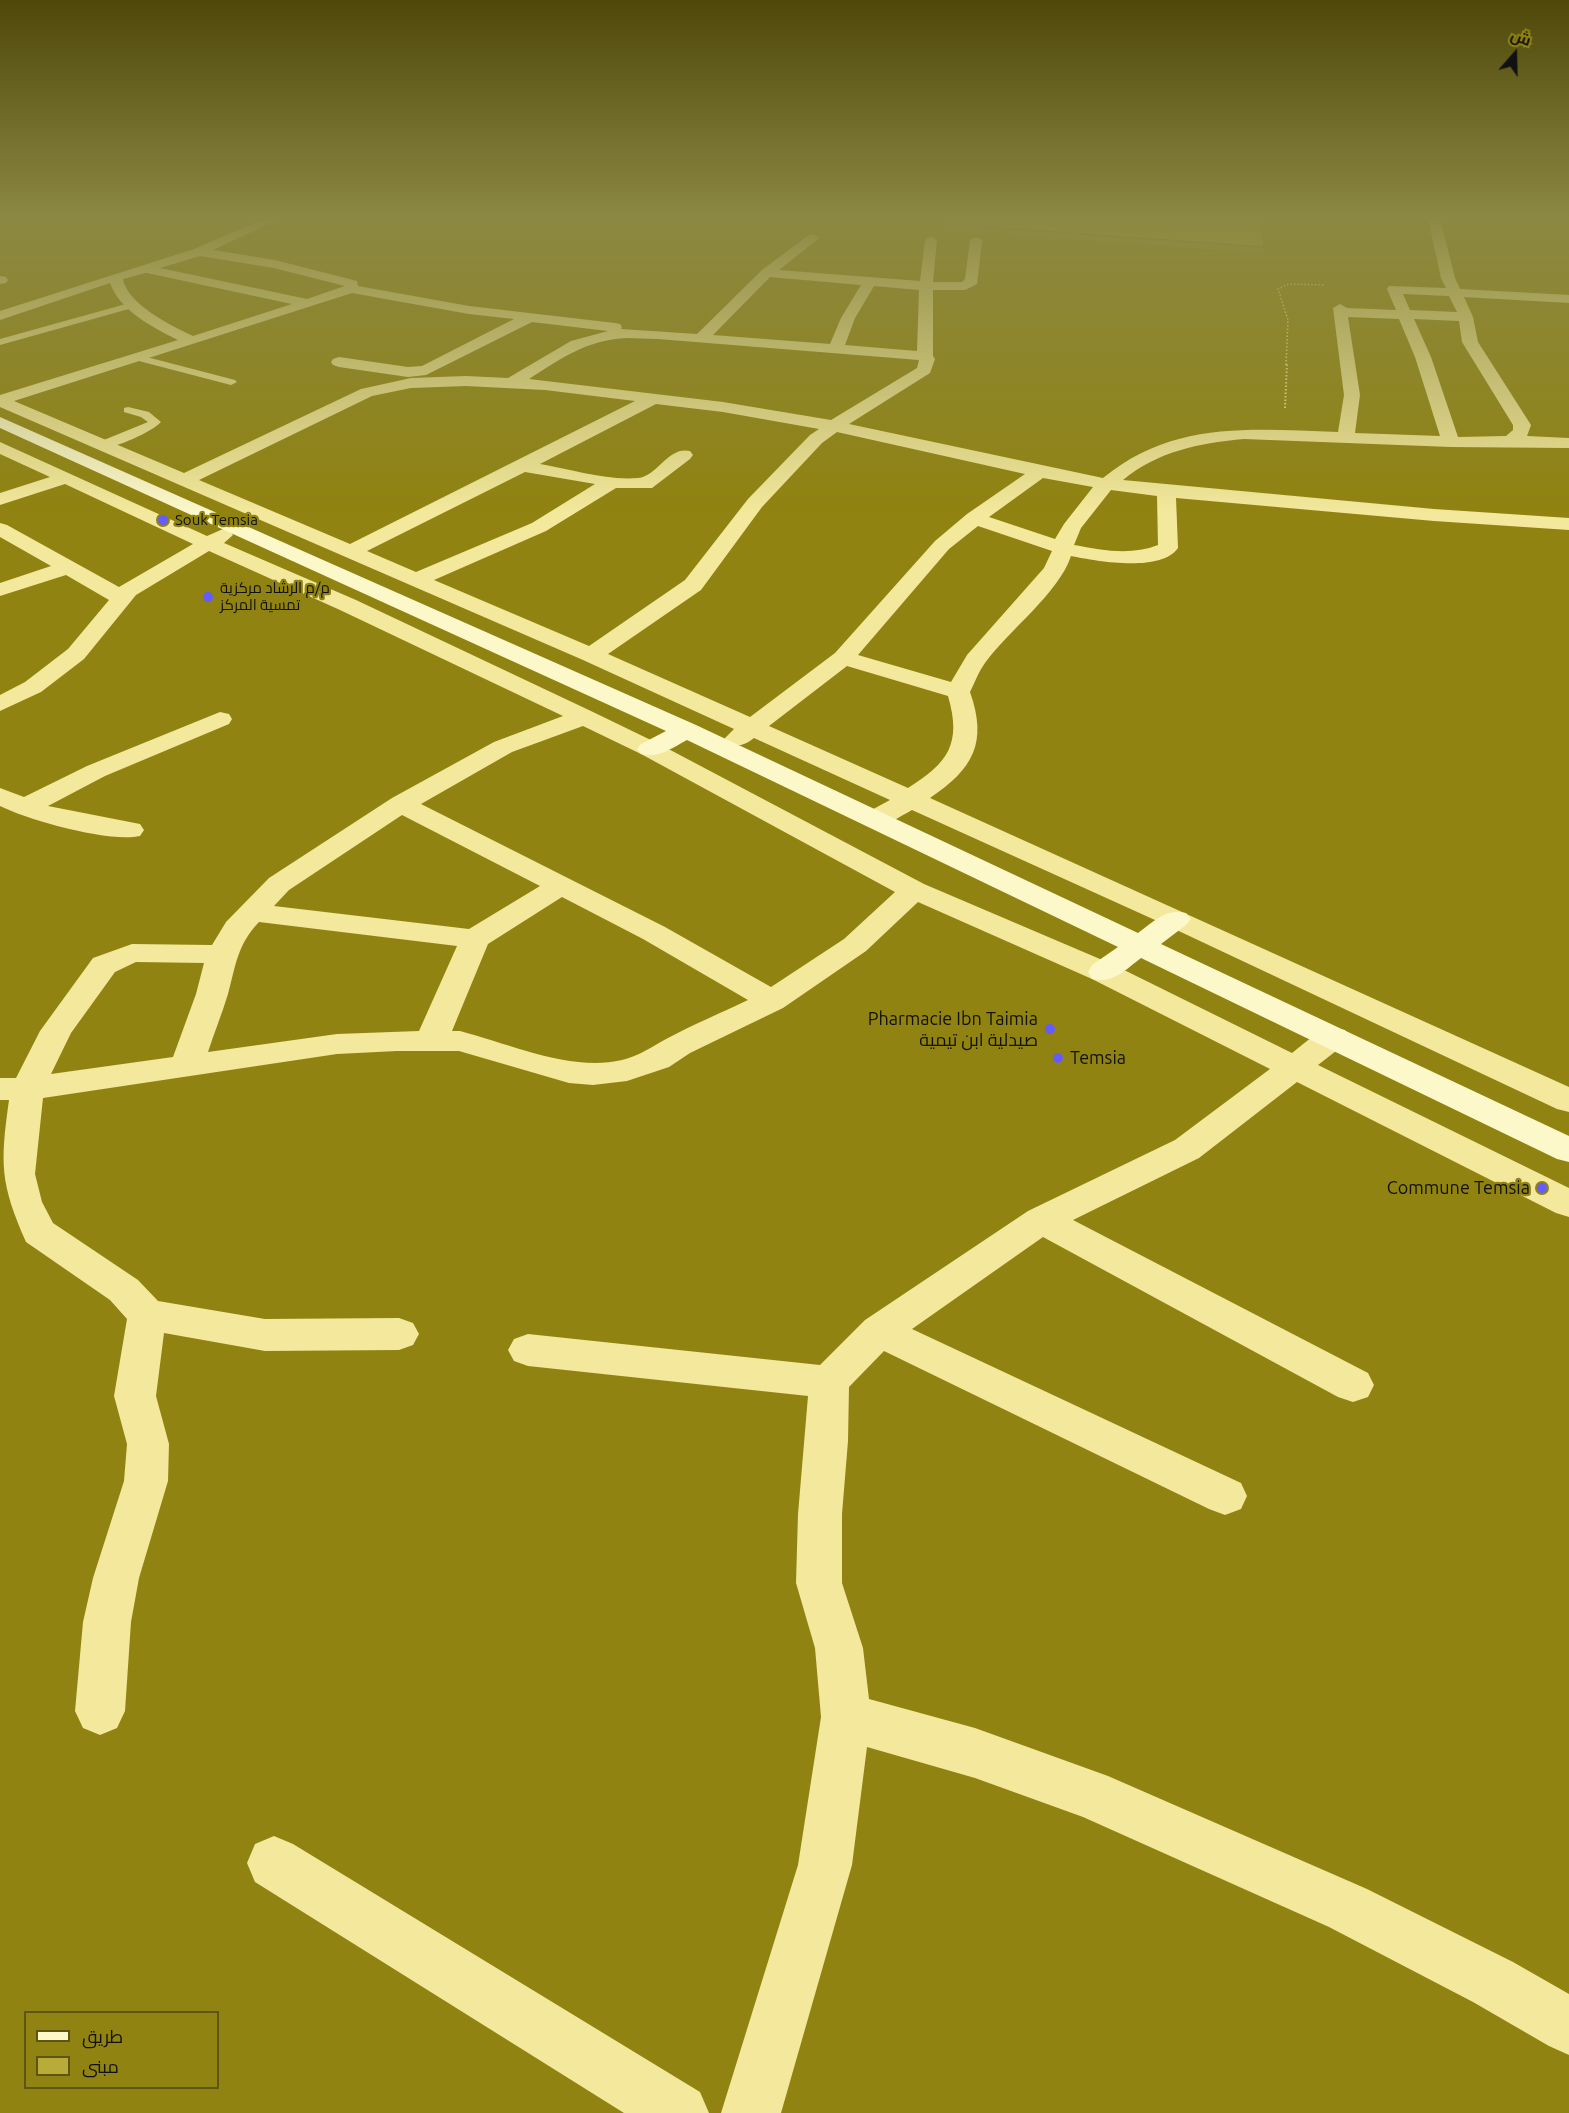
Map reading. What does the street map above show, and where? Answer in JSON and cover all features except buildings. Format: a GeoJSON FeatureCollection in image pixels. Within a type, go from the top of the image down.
{"type":"FeatureCollection","features":[{"type":"Feature","properties":{"kind":"main road"},"geometry":{"type":"LineString","coordinates":[[0,422],[687,730],[1569,1150]]}},
{"type":"Feature","properties":{"kind":"main road"},"geometry":{"type":"LineString","coordinates":[[124,479],[156,469]]}},
{"type":"Feature","properties":{"kind":"main road"},"geometry":{"type":"LineString","coordinates":[[320,566],[350,552]]}},
{"type":"Feature","properties":{"kind":"main road"},"geometry":{"type":"LineString","coordinates":[[650,749],[687,730]]}},
{"type":"Feature","properties":{"kind":"main road"},"geometry":{"type":"LineString","coordinates":[[1103,972],[1176,919]]}},
{"type":"Feature","properties":{"kind":"street"},"geometry":{"type":"LineString","coordinates":[[150,317],[176,335],[192,341]]}},
{"type":"Feature","properties":{"kind":"street"},"geometry":{"type":"LineString","coordinates":[[0,401],[267,317]]}},
{"type":"Feature","properties":{"kind":"street"},"geometry":{"type":"LineString","coordinates":[[527,317],[701,339],[925,356]]}},
{"type":"Feature","properties":{"kind":"street"},"geometry":{"type":"LineString","coordinates":[[339,362],[408,372],[426,370],[530,317]]}},
{"type":"Feature","properties":{"kind":"street"},"geometry":{"type":"LineString","coordinates":[[701,339],[723,317]]}},
{"type":"Feature","properties":{"kind":"street"},"geometry":{"type":"LineString","coordinates":[[836,349],[849,317]]}},
{"type":"Feature","properties":{"kind":"street"},"geometry":{"type":"LineString","coordinates":[[591,655],[693,585],[755,504],[816,439],[924,370],[927,359],[925,356],[926,317]]}},
{"type":"Feature","properties":{"kind":"street"},"geometry":{"type":"LineString","coordinates":[[1341,317],[1352,395],[1346,438]]}},
{"type":"Feature","properties":{"kind":"street"},"geometry":{"type":"LineString","coordinates":[[1405,317],[1423,357],[1451,442]]}},
{"type":"Feature","properties":{"kind":"street"},"geometry":{"type":"LineString","coordinates":[[1466,317],[1470,342],[1522,425],[1521,432],[1511,441]]}},
{"type":"Feature","properties":{"kind":"street"},"geometry":{"type":"LineString","coordinates":[[513,382],[588,339],[645,333]]}},
{"type":"Feature","properties":{"kind":"street"},"geometry":{"type":"LineString","coordinates":[[184,480],[367,392],[387,386],[429,381],[513,382],[654,398],[834,426],[1040,472],[1105,484],[1569,524]]}},
{"type":"Feature","properties":{"kind":"street"},"geometry":{"type":"LineString","coordinates":[[350,552],[654,398]]}},
{"type":"Feature","properties":{"kind":"street"},"geometry":{"type":"LineString","coordinates":[[0,401],[591,655],[752,729],[911,798],[1569,1101]]}},
{"type":"Feature","properties":{"kind":"street"},"geometry":{"type":"LineString","coordinates":[[876,819],[937,781],[955,762],[964,748],[966,715],[958,692],[974,661],[1027,604],[1050,575],[1060,558],[1061,548],[1069,531],[1087,504],[1105,484],[1146,456],[1175,444],[1218,436],[1285,435],[1451,442],[1569,442]]}},
{"type":"Feature","properties":{"kind":"street"},"geometry":{"type":"LineString","coordinates":[[0,447],[207,543],[348,605],[584,717],[650,749],[914,890],[1103,972],[1569,1203]]}},
{"type":"Feature","properties":{"kind":"street"},"geometry":{"type":"LineString","coordinates":[[523,466],[612,482],[645,484],[684,456]]}},
{"type":"Feature","properties":{"kind":"street"},"geometry":{"type":"LineString","coordinates":[[725,748],[843,658],[942,545],[1040,472]]}},
{"type":"Feature","properties":{"kind":"street"},"geometry":{"type":"LineString","coordinates":[[0,499],[65,478]]}},
{"type":"Feature","properties":{"kind":"street"},"geometry":{"type":"LineString","coordinates":[[415,580],[539,527],[612,482]]}},
{"type":"Feature","properties":{"kind":"street"},"geometry":{"type":"LineString","coordinates":[[974,519],[1061,548],[1113,558],[1158,554],[1168,548],[1166,491]]}},
{"type":"Feature","properties":{"kind":"street"},"geometry":{"type":"LineString","coordinates":[[0,704],[33,687],[76,654],[120,597],[146,577],[235,528]]}},
{"type":"Feature","properties":{"kind":"street"},"geometry":{"type":"LineString","coordinates":[[0,529],[120,597]]}},
{"type":"Feature","properties":{"kind":"street"},"geometry":{"type":"LineString","coordinates":[[0,590],[67,568]]}},
{"type":"Feature","properties":{"kind":"street"},"geometry":{"type":"LineString","coordinates":[[843,658],[958,692]]}},
{"type":"Feature","properties":{"kind":"street"},"geometry":{"type":"LineString","coordinates":[[0,676],[33,687]]}},
{"type":"Feature","properties":{"kind":"street"},"geometry":{"type":"LineString","coordinates":[[188,1064],[212,994],[222,954],[237,928],[279,884],[401,804],[503,747],[584,717]]}},
{"type":"Feature","properties":{"kind":"street"},"geometry":{"type":"LineString","coordinates":[[11,802],[96,771],[220,719]]}},
{"type":"Feature","properties":{"kind":"street"},"geometry":{"type":"LineString","coordinates":[[11,802],[130,830]]}},
{"type":"Feature","properties":{"kind":"street"},"geometry":{"type":"LineString","coordinates":[[401,804],[654,933],[772,1001]]}},
{"type":"Feature","properties":{"kind":"street"},"geometry":{"type":"LineString","coordinates":[[431,1041],[475,939],[497,923],[562,885]]}},
{"type":"Feature","properties":{"kind":"street"},"geometry":{"type":"LineString","coordinates":[[13,1103],[188,1064],[256,1057],[337,1044],[459,1041],[561,1070],[593,1074],[627,1070],[657,1059],[678,1046],[772,1001],[855,945],[914,890]]}},
{"type":"Feature","properties":{"kind":"street"},"geometry":{"type":"LineString","coordinates":[[252,912],[475,939]]}},
{"type":"Feature","properties":{"kind":"street"},"geometry":{"type":"LineString","coordinates":[[222,954],[132,953],[104,965],[88,984],[56,1031],[13,1103],[17,1174],[24,1202],[39,1232],[124,1290],[147,1315],[200,1322],[265,1335],[399,1334]]}},
{"type":"Feature","properties":{"kind":"street"},"geometry":{"type":"LineString","coordinates":[[751,2113],[825,1865],[846,1717],[838,1648],[819,1583],[820,1514],[827,1441],[829,1383],[879,1331],[1041,1220],[1187,1149],[1334,1038]]}},
{"type":"Feature","properties":{"kind":"street"},"geometry":{"type":"LineString","coordinates":[[1041,1220],[1353,1385]]}},
{"type":"Feature","properties":{"kind":"street"},"geometry":{"type":"LineString","coordinates":[[100,1711],[107,1622],[117,1578],[146,1481],[148,1444],[135,1396],[147,1315]]}},
{"type":"Feature","properties":{"kind":"street"},"geometry":{"type":"LineString","coordinates":[[879,1331],[1225,1496]]}},
{"type":"Feature","properties":{"kind":"street"},"geometry":{"type":"LineString","coordinates":[[528,1350],[829,1383]]}},
{"type":"Feature","properties":{"kind":"street"},"geometry":{"type":"LineString","coordinates":[[846,1717],[975,1753],[1090,1794],[1348,1908],[1493,1982],[1569,2026]]}},
{"type":"Feature","properties":{"kind":"street"},"geometry":{"type":"LineString","coordinates":[[274,1863],[680,2113]]}},
{"type":"Feature","properties":{"kind":"lane"},"geometry":{"type":"LineString","coordinates":[[0,342],[91,317]]}},
{"type":"Feature","properties":{"kind":"lane"},"geometry":{"type":"LineString","coordinates":[[139,358],[231,382]]}},
{"type":"Feature","properties":{"kind":"lane"},"geometry":{"type":"LineString","coordinates":[[103,445],[148,428],[155,422],[145,414],[128,410]]}},
{"type":"Feature","properties":{"kind":"path"},"geometry":{"type":"LineString","coordinates":[[1285,435],[1287,317]]}},
{"type":"Feature","properties":{"kind":"place","name":"Souk Temsia"},"geometry":{"type":"Point","coordinates":[163,520]}},
{"type":"Feature","properties":{"kind":"place","name":"م/م الرشاد مركزية تمسية المركز"},"geometry":{"type":"Point","coordinates":[208,597]}},
{"type":"Feature","properties":{"kind":"place","name":"Pharmacie Ibn Taimia صيدلية ابن تيمية"},"geometry":{"type":"Point","coordinates":[1050,1029]}},
{"type":"Feature","properties":{"kind":"place","name":"Temsia"},"geometry":{"type":"Point","coordinates":[1058,1058]}},
{"type":"Feature","properties":{"kind":"place","name":"Commune Temsia"},"geometry":{"type":"Point","coordinates":[1542,1188]}}]}
